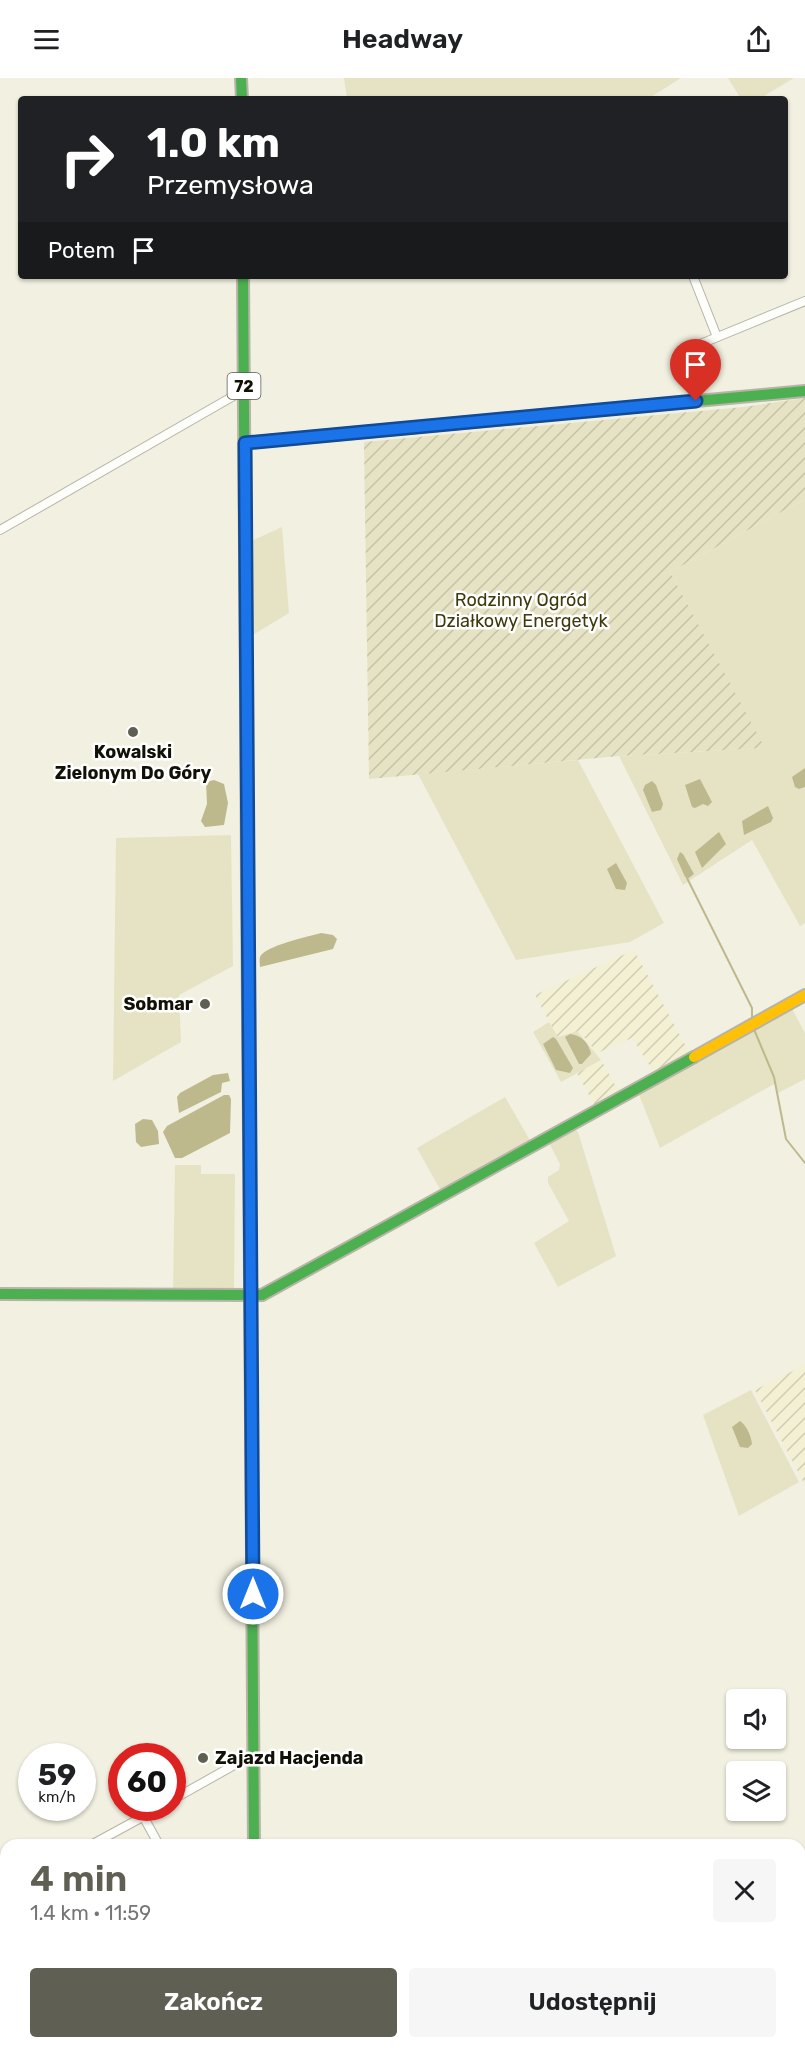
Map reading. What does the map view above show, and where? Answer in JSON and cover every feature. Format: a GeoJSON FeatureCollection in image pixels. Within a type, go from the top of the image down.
{"type":"FeatureCollection","features":[{"type":"Feature","properties":{"kind":"main road"},"geometry":{"type":"LineString","coordinates":[[241,78],[242,96]]}},
{"type":"Feature","properties":{"kind":"main road","name":"72"},"geometry":{"type":"LineString","coordinates":[[243,279],[254,1839]]}},
{"type":"Feature","properties":{"kind":"main road"},"geometry":{"type":"LineString","coordinates":[[245,443],[805,391]]}},
{"type":"Feature","properties":{"kind":"main road"},"geometry":{"type":"LineString","coordinates":[[0,1294],[250,1297],[262,1295],[805,995]]}},
{"type":"Feature","properties":{"kind":"street"},"geometry":{"type":"LineString","coordinates":[[694,279],[717,337]]}},
{"type":"Feature","properties":{"kind":"street"},"geometry":{"type":"LineString","coordinates":[[698,345],[805,301]]}},
{"type":"Feature","properties":{"kind":"street"},"geometry":{"type":"LineString","coordinates":[[0,530],[244,390]]}},
{"type":"Feature","properties":{"kind":"street"},"geometry":{"type":"LineString","coordinates":[[186,1792],[245,1759],[254,1759]]}},
{"type":"Feature","properties":{"kind":"street"},"geometry":{"type":"LineString","coordinates":[[102,1839],[134,1821]]}},
{"type":"Feature","properties":{"kind":"street"},"geometry":{"type":"LineString","coordinates":[[146,1821],[156,1839]]}},
{"type":"Feature","properties":{"kind":"shaded area"},"geometry":{"type":"Polygon","coordinates":[[[805,768],[805,787],[799,789],[795,787],[792,777],[805,768]]]}},
{"type":"Feature","properties":{"kind":"shaded area"},"geometry":{"type":"Polygon","coordinates":[[[700,779],[712,802],[708,806],[703,804],[695,808],[692,807],[685,785],[700,779]]]}},
{"type":"Feature","properties":{"kind":"shaded area"},"geometry":{"type":"Polygon","coordinates":[[[214,780],[224,784],[228,803],[224,825],[205,827],[201,821],[207,804],[206,782],[214,780]]]}},
{"type":"Feature","properties":{"kind":"shaded area"},"geometry":{"type":"Polygon","coordinates":[[[652,781],[656,785],[663,804],[661,810],[652,812],[643,790],[645,785],[652,781]]]}},
{"type":"Feature","properties":{"kind":"shaded area"},"geometry":{"type":"Polygon","coordinates":[[[768,806],[773,818],[771,822],[744,835],[742,821],[768,806]]]}},
{"type":"Feature","properties":{"kind":"shaded area"},"geometry":{"type":"Polygon","coordinates":[[[719,832],[726,844],[702,868],[695,852],[719,832]]]}},
{"type":"Feature","properties":{"kind":"shaded area"},"geometry":{"type":"Polygon","coordinates":[[[680,852],[694,874],[689,878],[685,877],[677,859],[680,852]]]}},
{"type":"Feature","properties":{"kind":"shaded area"},"geometry":{"type":"Polygon","coordinates":[[[616,863],[627,883],[625,890],[616,889],[607,869],[616,863]]]}},
{"type":"Feature","properties":{"kind":"shaded area"},"geometry":{"type":"Polygon","coordinates":[[[321,933],[333,935],[337,939],[333,949],[260,967],[260,957],[270,949],[321,933]]]}},
{"type":"Feature","properties":{"kind":"shaded area"},"geometry":{"type":"Polygon","coordinates":[[[634,950],[689,1052],[654,1072],[632,1038],[597,1053],[585,1038],[566,1033],[558,1038],[535,995],[634,950]]]}},
{"type":"Feature","properties":{"kind":"shaded area"},"geometry":{"type":"Polygon","coordinates":[[[570,1034],[581,1038],[590,1050],[591,1054],[582,1064],[579,1064],[565,1037],[570,1034]]]}},
{"type":"Feature","properties":{"kind":"shaded area"},"geometry":{"type":"Polygon","coordinates":[[[553,1037],[573,1068],[570,1073],[556,1070],[543,1044],[553,1037]]]}},
{"type":"Feature","properties":{"kind":"shaded area"},"geometry":{"type":"Polygon","coordinates":[[[601,1060],[619,1092],[595,1106],[577,1073],[601,1060]]]}},
{"type":"Feature","properties":{"kind":"shaded area"},"geometry":{"type":"Polygon","coordinates":[[[228,1073],[230,1081],[222,1083],[221,1092],[179,1113],[177,1097],[180,1093],[213,1075],[228,1073]]]}},
{"type":"Feature","properties":{"kind":"shaded area"},"geometry":{"type":"Polygon","coordinates":[[[224,1095],[229,1095],[231,1099],[230,1133],[182,1158],[175,1158],[163,1132],[167,1126],[224,1095]]]}},
{"type":"Feature","properties":{"kind":"shaded area"},"geometry":{"type":"Polygon","coordinates":[[[143,1119],[152,1120],[158,1131],[159,1144],[141,1147],[136,1142],[135,1124],[143,1119]]]}},
{"type":"Feature","properties":{"kind":"shaded area"},"geometry":{"type":"Polygon","coordinates":[[[805,1365],[805,1485],[755,1390],[805,1365]]]}},
{"type":"Feature","properties":{"kind":"shaded area"},"geometry":{"type":"Polygon","coordinates":[[[740,1421],[747,1428],[751,1438],[752,1444],[748,1448],[740,1447],[732,1427],[740,1421]]]}},
{"type":"Feature","properties":{"kind":"green space"},"geometry":{"type":"Polygon","coordinates":[[[344,78],[681,78],[653,96],[347,96],[344,78]]]}},
{"type":"Feature","properties":{"kind":"green space"},"geometry":{"type":"Polygon","coordinates":[[[728,78],[794,78],[764,96],[739,96],[728,78]]]}},
{"type":"Feature","properties":{"kind":"green space","name":"Rodzinny Ogród Działkowy Energetyk"},"geometry":{"type":"Polygon","coordinates":[[[805,398],[805,499],[670,572],[765,748],[619,756],[369,779],[364,442],[744,407],[805,398]]]}},
{"type":"Feature","properties":{"kind":"green space"},"geometry":{"type":"Polygon","coordinates":[[[805,499],[805,923],[800,926],[752,840],[683,885],[619,756],[764,748],[670,572],[805,499]]]}},
{"type":"Feature","properties":{"kind":"green space"},"geometry":{"type":"Polygon","coordinates":[[[282,527],[289,613],[251,636],[247,543],[282,527]]]}},
{"type":"Feature","properties":{"kind":"green space"},"geometry":{"type":"Polygon","coordinates":[[[578,760],[664,923],[630,942],[516,960],[418,774],[578,760]]]}},
{"type":"Feature","properties":{"kind":"green space"},"geometry":{"type":"Polygon","coordinates":[[[231,835],[233,966],[179,995],[181,1042],[113,1081],[116,838],[231,835]]]}},
{"type":"Feature","properties":{"kind":"green space"},"geometry":{"type":"Polygon","coordinates":[[[791,1007],[805,1033],[805,1079],[778,1093],[774,1084],[660,1148],[638,1092],[791,1007]]]}},
{"type":"Feature","properties":{"kind":"green space"},"geometry":{"type":"Polygon","coordinates":[[[549,1022],[558,1037],[577,1031],[601,1060],[561,1082],[533,1032],[549,1022]]]}},
{"type":"Feature","properties":{"kind":"green space"},"geometry":{"type":"Polygon","coordinates":[[[505,1097],[531,1142],[441,1191],[417,1148],[505,1097]]]}},
{"type":"Feature","properties":{"kind":"green space"},"geometry":{"type":"Polygon","coordinates":[[[574,1129],[578,1132],[616,1256],[558,1287],[534,1243],[569,1221],[548,1183],[548,1177],[559,1170],[560,1164],[549,1143],[574,1129]]]}},
{"type":"Feature","properties":{"kind":"green space"},"geometry":{"type":"Polygon","coordinates":[[[175,1165],[201,1165],[201,1174],[235,1174],[234,1294],[173,1292],[175,1165]]]}},
{"type":"Feature","properties":{"kind":"green space"},"geometry":{"type":"Polygon","coordinates":[[[751,1390],[799,1482],[739,1516],[703,1415],[751,1390]]]}},
{"type":"Feature","properties":{"kind":"waterway"},"geometry":{"type":"LineString","coordinates":[[687,878],[752,1008],[752,1021]]}},
{"type":"Feature","properties":{"kind":"waterway"},"geometry":{"type":"LineString","coordinates":[[753,1027],[774,1077],[786,1139],[805,1163]]}},
{"type":"Feature","properties":{"kind":"traffic: fast"},"geometry":{"type":"LineString","coordinates":[[241,78],[242,96]]}},
{"type":"Feature","properties":{"kind":"traffic: fast"},"geometry":{"type":"LineString","coordinates":[[243,279],[246,694]]}},
{"type":"Feature","properties":{"kind":"traffic: fast"},"geometry":{"type":"LineString","coordinates":[[245,443],[805,391]]}},
{"type":"Feature","properties":{"kind":"traffic: fast"},"geometry":{"type":"LineString","coordinates":[[0,1294],[262,1295],[694,1057]]}},
{"type":"Feature","properties":{"kind":"traffic: fast"},"geometry":{"type":"LineString","coordinates":[[249,1140],[254,1839]]}},
{"type":"Feature","properties":{"kind":"traffic: slow"},"geometry":{"type":"LineString","coordinates":[[246,694],[247,885]]}},
{"type":"Feature","properties":{"kind":"traffic: slow"},"geometry":{"type":"LineString","coordinates":[[694,1057],[805,995]]}},
{"type":"Feature","properties":{"kind":"traffic: jam"},"geometry":{"type":"LineString","coordinates":[[247,885],[249,1140]]}},
{"type":"Feature","properties":{"kind":"place","name":"Kowalski Zielonym Do Góry"},"geometry":{"type":"Point","coordinates":[133,732]}},
{"type":"Feature","properties":{"kind":"place","name":"Sobmar"},"geometry":{"type":"Point","coordinates":[205,1004]}},
{"type":"Feature","properties":{"kind":"place","name":"Zajazd Hacjenda"},"geometry":{"type":"Point","coordinates":[203,1758]}},
{"type":"Feature","properties":{"kind":"route"},"geometry":{"type":"LineString","coordinates":[[253,1594],[245,443],[696,401]]}}]}
